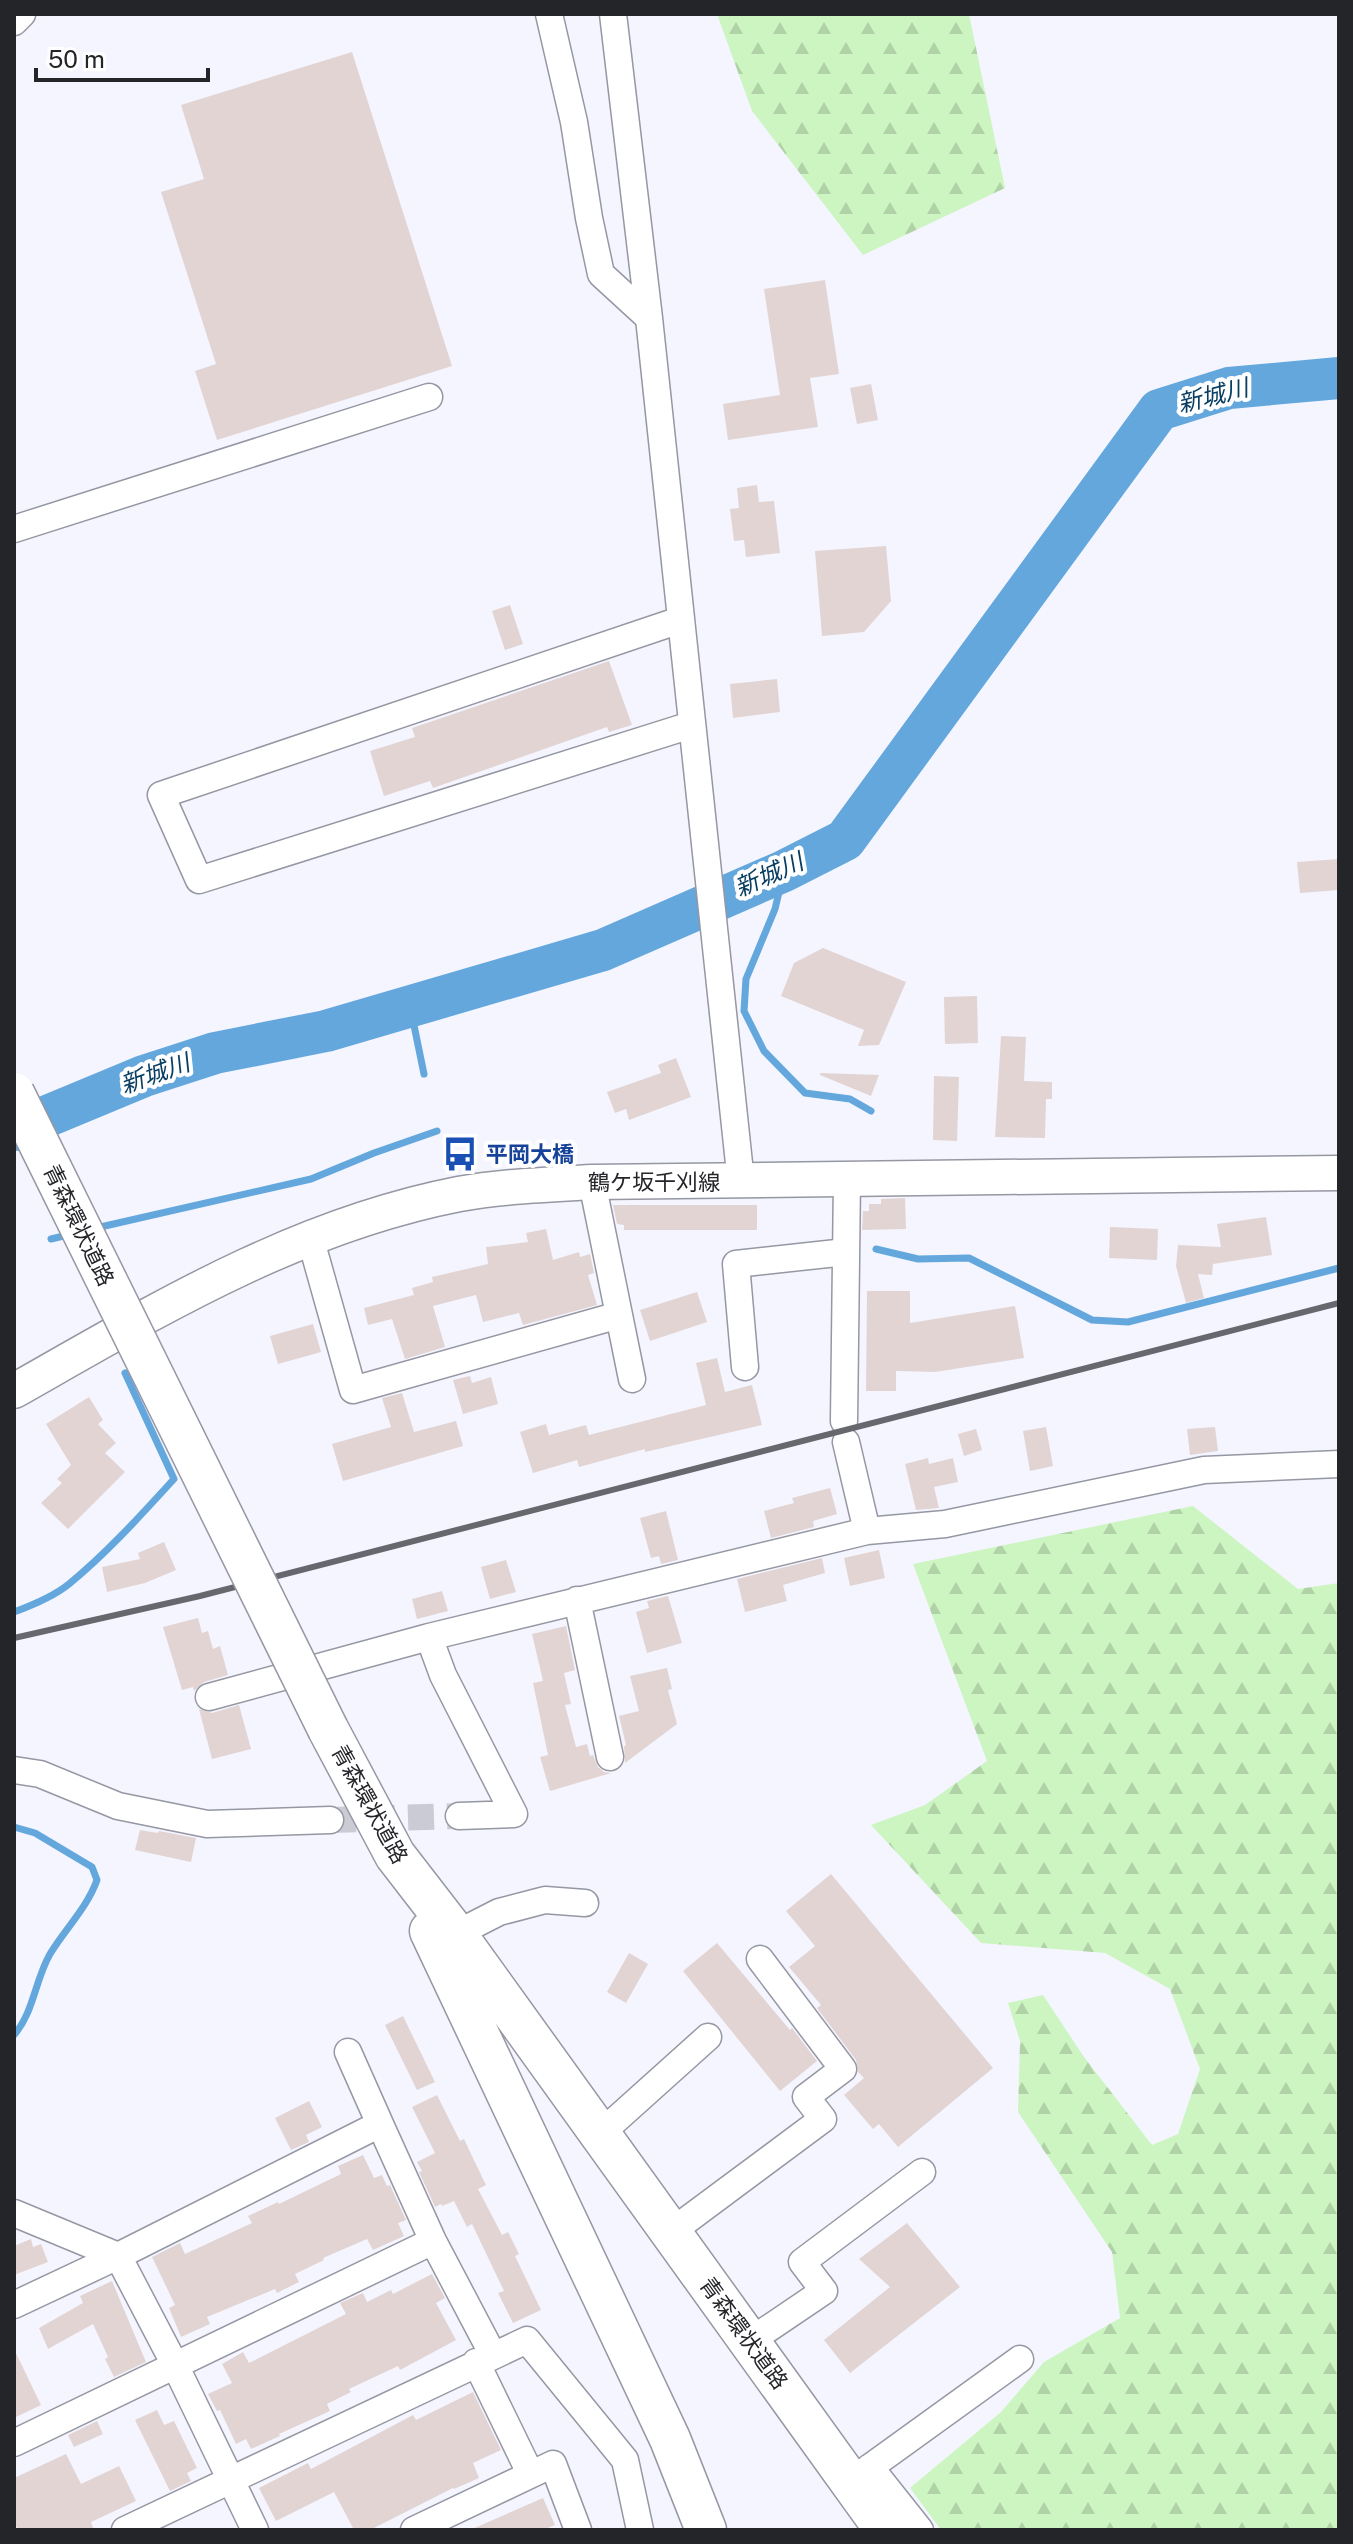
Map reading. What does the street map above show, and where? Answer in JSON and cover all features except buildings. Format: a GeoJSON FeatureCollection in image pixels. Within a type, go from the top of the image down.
{"type":"FeatureCollection","features":[{"type":"Feature","properties":{"kind":"highway","name":"青森環状道路"},"geometry":{"type":"LineString","coordinates":[[14,1093],[328,1729],[395,1855],[456,1934],[750,2341],[860,2474],[885,2527]]}},
{"type":"Feature","properties":{"kind":"highway"},"geometry":{"type":"LineString","coordinates":[[395,1855],[670,2439],[706,2530]]}},
{"type":"Feature","properties":{"kind":"main road","name":"鶴ケ坂千刈線"},"geometry":{"type":"LineString","coordinates":[[14,1391],[180,1297],[260,1257],[371,1216],[458,1194],[509,1187],[592,1182],[1339,1173]]}},
{"type":"Feature","properties":{"kind":"street"},"geometry":{"type":"LineString","coordinates":[[14,22],[22,14]]}},
{"type":"Feature","properties":{"kind":"street"},"geometry":{"type":"LineString","coordinates":[[549,14],[574,122],[601,274],[649,318]]}},
{"type":"Feature","properties":{"kind":"street"},"geometry":{"type":"LineString","coordinates":[[613,14],[649,318],[741,1182]]}},
{"type":"Feature","properties":{"kind":"street"},"geometry":{"type":"LineString","coordinates":[[14,529],[429,397]]}},
{"type":"Feature","properties":{"kind":"street"},"geometry":{"type":"LineString","coordinates":[[680,620],[161,795],[199,880],[691,725]]}},
{"type":"Feature","properties":{"kind":"street"},"geometry":{"type":"LineString","coordinates":[[847,1179],[845,1432],[867,1531]]}},
{"type":"Feature","properties":{"kind":"street"},"geometry":{"type":"LineString","coordinates":[[592,1182],[632,1379]]}},
{"type":"Feature","properties":{"kind":"street"},"geometry":{"type":"LineString","coordinates":[[310,1237],[353,1390],[619,1315]]}},
{"type":"Feature","properties":{"kind":"street"},"geometry":{"type":"LineString","coordinates":[[745,1367],[736,1264],[846,1252]]}},
{"type":"Feature","properties":{"kind":"street"},"geometry":{"type":"LineString","coordinates":[[209,1697],[429,1637],[867,1531],[945,1524],[1204,1470],[1339,1464]]}},
{"type":"Feature","properties":{"kind":"street"},"geometry":{"type":"LineString","coordinates":[[577,1600],[610,1757]]}},
{"type":"Feature","properties":{"kind":"street"},"geometry":{"type":"LineString","coordinates":[[429,1637],[443,1675],[514,1814],[459,1816]]}},
{"type":"Feature","properties":{"kind":"street"},"geometry":{"type":"LineString","coordinates":[[14,1770],[40,1774],[118,1806],[207,1824],[330,1820]]}},
{"type":"Feature","properties":{"kind":"street"},"geometry":{"type":"LineString","coordinates":[[456,1934],[499,1912],[545,1900],[585,1903]]}},
{"type":"Feature","properties":{"kind":"street"},"geometry":{"type":"LineString","coordinates":[[671,2232],[823,2119],[806,2097],[843,2069],[760,1959]]}},
{"type":"Feature","properties":{"kind":"street"},"geometry":{"type":"LineString","coordinates":[[600,2134],[708,2037]]}},
{"type":"Feature","properties":{"kind":"street"},"geometry":{"type":"LineString","coordinates":[[348,2052],[485,2359],[530,2473]]}},
{"type":"Feature","properties":{"kind":"street"},"geometry":{"type":"LineString","coordinates":[[14,2305],[380,2124]]}},
{"type":"Feature","properties":{"kind":"street"},"geometry":{"type":"LineString","coordinates":[[750,2341],[824,2291],[802,2262],[922,2172]]}},
{"type":"Feature","properties":{"kind":"street"},"geometry":{"type":"LineString","coordinates":[[14,2213],[118,2256],[255,2530]]}},
{"type":"Feature","properties":{"kind":"street"},"geometry":{"type":"LineString","coordinates":[[14,2443],[433,2241]]}},
{"type":"Feature","properties":{"kind":"street"},"geometry":{"type":"LineString","coordinates":[[125,2530],[527,2340],[625,2460],[640,2530]]}},
{"type":"Feature","properties":{"kind":"street"},"geometry":{"type":"LineString","coordinates":[[920,2530],[860,2474],[1020,2359]]}},
{"type":"Feature","properties":{"kind":"street"},"geometry":{"type":"LineString","coordinates":[[414,2530],[553,2464],[578,2530]]}},
{"type":"Feature","properties":{"kind":"green space"},"geometry":{"type":"Polygon","coordinates":[[[717,14],[969,14],[1005,188],[863,255],[752,111],[717,14]]]}},
{"type":"Feature","properties":{"kind":"green space"},"geometry":{"type":"Polygon","coordinates":[[[1193,1506],[1298,1589],[1339,1583],[1339,2530],[941,2530],[910,2488],[1001,2412],[1044,2362],[1120,2318],[1112,2252],[1018,2112],[1020,2041],[1008,2003],[1043,1995],[1084,2057],[1152,2145],[1178,2134],[1200,2069],[1170,1989],[1105,1953],[981,1943],[871,1825],[925,1805],[987,1761],[913,1564],[1193,1506]]]}},
{"type":"Feature","properties":{"kind":"waterway","name":"新城川"},"geometry":{"type":"LineString","coordinates":[[14,1130],[144,1076],[215,1053],[326,1031],[603,950],[784,871],[845,840],[1159,410],[1229,388],[1339,378]]}},
{"type":"Feature","properties":{"kind":"waterway"},"geometry":{"type":"LineString","coordinates":[[784,871],[775,909],[746,979],[744,1011],[764,1051],[805,1093],[850,1099],[871,1111]]}},
{"type":"Feature","properties":{"kind":"waterway"},"geometry":{"type":"LineString","coordinates":[[410,1006],[424,1074]]}},
{"type":"Feature","properties":{"kind":"waterway"},"geometry":{"type":"LineString","coordinates":[[96,1228],[311,1179],[437,1131]]}},
{"type":"Feature","properties":{"kind":"waterway"},"geometry":{"type":"LineString","coordinates":[[51,1239],[72,1234]]}},
{"type":"Feature","properties":{"kind":"waterway"},"geometry":{"type":"LineString","coordinates":[[876,1249],[918,1259],[969,1258],[1092,1320],[1128,1322],[1339,1268]]}},
{"type":"Feature","properties":{"kind":"waterway"},"geometry":{"type":"LineString","coordinates":[[14,1612],[50,1597],[69,1584],[110,1547],[174,1479],[125,1373]]}},
{"type":"Feature","properties":{"kind":"waterway"},"geometry":{"type":"LineString","coordinates":[[14,1827],[35,1833],[92,1867],[97,1880],[82,1909],[50,1954],[26,2016],[14,2035]]}},
{"type":"Feature","properties":{"kind":"tunnel"},"geometry":{"type":"LineString","coordinates":[[330,1820],[459,1816]]}},
{"type":"Feature","properties":{"kind":"railway"},"geometry":{"type":"LineString","coordinates":[[14,1638],[200,1596],[1339,1303]]}},
{"type":"Feature","properties":{"kind":"place","name":"平岡大橋"},"geometry":{"type":"Point","coordinates":[460,1154]}}]}
